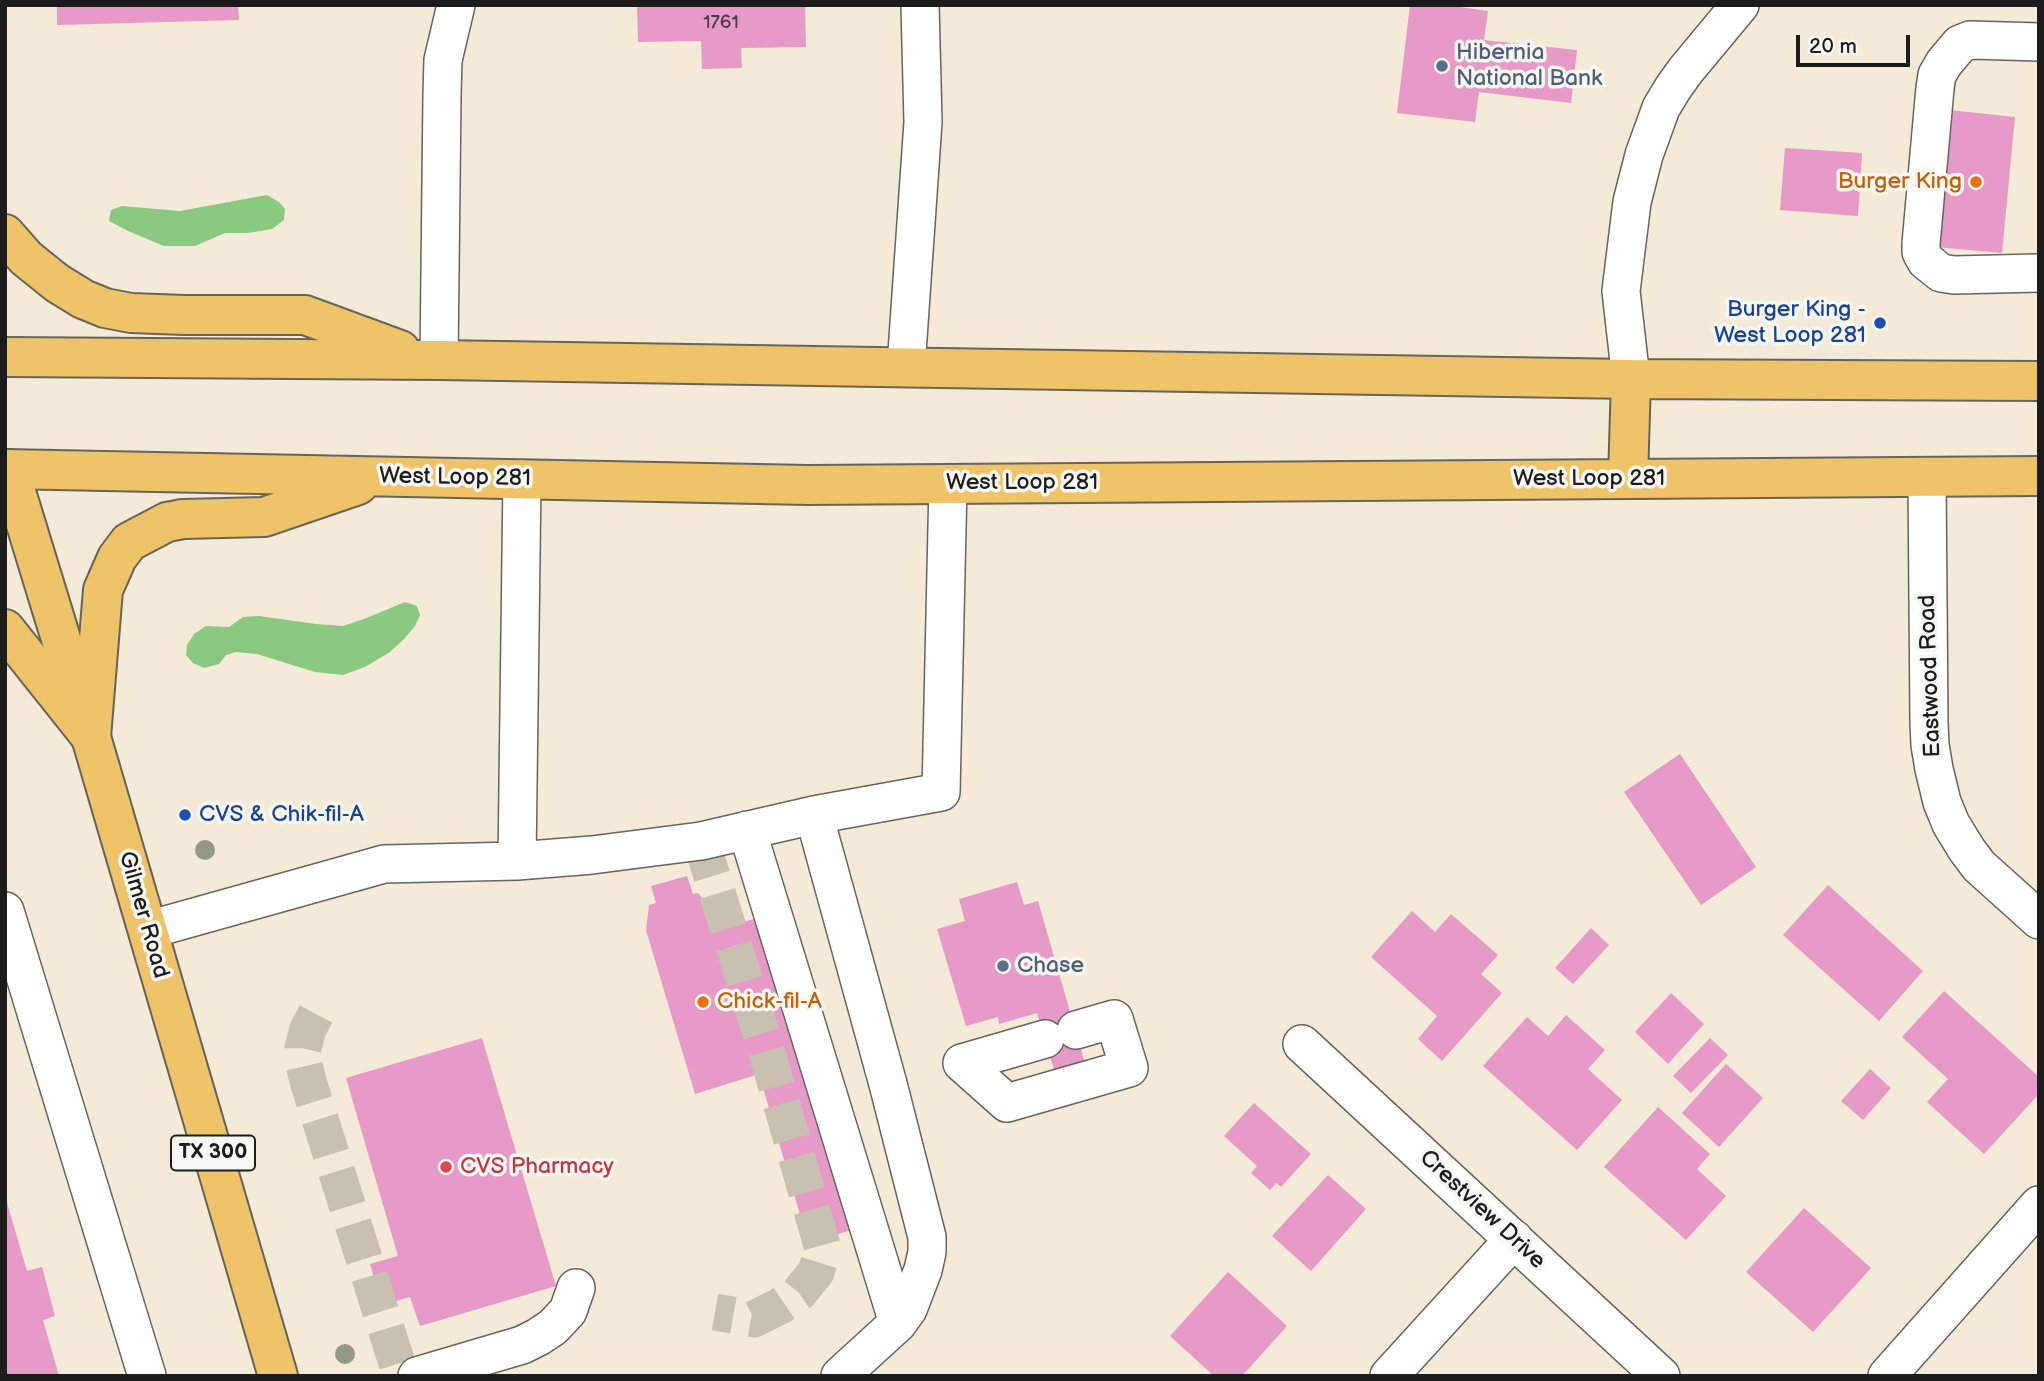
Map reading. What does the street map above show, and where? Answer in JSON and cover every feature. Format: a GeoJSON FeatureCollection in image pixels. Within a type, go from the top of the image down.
{"type":"FeatureCollection","features":[{"type":"Feature","properties":{"kind":"main road"},"geometry":{"type":"LineString","coordinates":[[5,234],[26,258],[57,283],[83,299],[105,308],[131,313],[184,315],[305,315],[432,360]]}},
{"type":"Feature","properties":{"kind":"main road"},"geometry":{"type":"LineString","coordinates":[[5,357],[432,360],[1631,379],[2039,381]]}},
{"type":"Feature","properties":{"kind":"main road"},"geometry":{"type":"LineString","coordinates":[[1628,479],[1631,379]]}},
{"type":"Feature","properties":{"kind":"main road","name":"West Loop 281"},"geometry":{"type":"LineString","coordinates":[[7,464],[383,476],[808,485],[1927,477],[2038,472]]}},
{"type":"Feature","properties":{"kind":"main road","name":"Gilmer Road"},"geometry":{"type":"LineString","coordinates":[[7,464],[91,737],[278,1376]]}},
{"type":"Feature","properties":{"kind":"main road"},"geometry":{"type":"LineString","coordinates":[[91,737],[103,590],[117,558],[129,542],[167,522],[183,519],[264,517],[383,476]]}},
{"type":"Feature","properties":{"kind":"main road"},"geometry":{"type":"LineString","coordinates":[[5,629],[91,737]]}},
{"type":"Feature","properties":{"kind":"street"},"geometry":{"type":"LineString","coordinates":[[432,360],[443,61],[456,5]]}},
{"type":"Feature","properties":{"kind":"street"},"geometry":{"type":"LineString","coordinates":[[906,367],[923,122],[920,5]]}},
{"type":"Feature","properties":{"kind":"street"},"geometry":{"type":"LineString","coordinates":[[1631,379],[1621,291],[1632,202],[1644,155],[1661,108],[1672,88],[1740,5]]}},
{"type":"Feature","properties":{"kind":"street"},"geometry":{"type":"LineString","coordinates":[[2039,42],[1970,40],[1960,44],[1944,63],[1937,75],[1935,88],[1920,244],[1926,261],[1941,273],[2039,273]]}},
{"type":"Feature","properties":{"kind":"street","name":"Eastwood Road"},"geometry":{"type":"LineString","coordinates":[[1927,477],[1930,734],[1934,769],[1942,802],[1951,824],[1979,866],[2039,920]]}},
{"type":"Feature","properties":{"kind":"street"},"geometry":{"type":"LineString","coordinates":[[517,861],[522,479]]}},
{"type":"Feature","properties":{"kind":"street"},"geometry":{"type":"LineString","coordinates":[[148,930],[384,864],[517,861],[592,855],[701,841],[814,815],[942,792],[948,484]]}},
{"type":"Feature","properties":{"kind":"street"},"geometry":{"type":"LineString","coordinates":[[814,815],[927,1237],[927,1252],[917,1290],[908,1308],[898,1323],[840,1376]]}},
{"type":"Feature","properties":{"kind":"street"},"geometry":{"type":"LineString","coordinates":[[747,830],[898,1323]]}},
{"type":"Feature","properties":{"kind":"street"},"geometry":{"type":"LineString","coordinates":[[5,911],[147,1376]]}},
{"type":"Feature","properties":{"kind":"street"},"geometry":{"type":"LineString","coordinates":[[1114,1019],[1129,1068],[1007,1103],[962,1063],[1114,1019]]}},
{"type":"Feature","properties":{"kind":"street","name":"Crestview Drive"},"geometry":{"type":"LineString","coordinates":[[1302,1044],[1661,1376]]}},
{"type":"Feature","properties":{"kind":"street"},"geometry":{"type":"LineString","coordinates":[[1887,1376],[2039,1205]]}},
{"type":"Feature","properties":{"kind":"street"},"geometry":{"type":"LineString","coordinates":[[1389,1376],[1514,1239]]}},
{"type":"Feature","properties":{"kind":"street"},"geometry":{"type":"LineString","coordinates":[[417,1376],[522,1345],[538,1337],[553,1327],[568,1311],[576,1288]]}},
{"type":"Feature","properties":{"kind":"green space"},"geometry":{"type":"Polygon","coordinates":[[[267,195],[285,209],[284,220],[272,229],[225,233],[195,246],[164,246],[109,221],[111,210],[122,206],[180,211],[267,195]]]}},
{"type":"Feature","properties":{"kind":"green space"},"geometry":{"type":"Polygon","coordinates":[[[405,602],[417,606],[420,615],[405,638],[390,652],[365,667],[343,675],[315,672],[257,654],[236,652],[226,655],[219,664],[204,668],[193,663],[186,655],[187,645],[194,634],[206,626],[229,627],[243,617],[259,616],[343,626],[405,602]]]}},
{"type":"Feature","properties":{"kind":"building"},"geometry":{"type":"Polygon","coordinates":[[[57,5],[238,5],[239,20],[57,25],[57,5]]]}},
{"type":"Feature","properties":{"kind":"building"},"geometry":{"type":"Polygon","coordinates":[[[637,5],[805,5],[806,47],[741,48],[742,68],[702,69],[701,41],[638,42],[637,5]]]}},
{"type":"Feature","properties":{"kind":"building","name":"Hibernia National Bank"},"geometry":{"type":"Polygon","coordinates":[[[1410,5],[1446,5],[1488,11],[1484,40],[1577,50],[1571,103],[1479,92],[1475,122],[1397,113],[1410,5]]]}},
{"type":"Feature","properties":{"kind":"building","name":"Burger King"},"geometry":{"type":"Polygon","coordinates":[[[1949,110],[2015,117],[2002,253],[1936,247],[1949,110]]]}},
{"type":"Feature","properties":{"kind":"building"},"geometry":{"type":"Polygon","coordinates":[[[1785,148],[1862,153],[1858,216],[1780,210],[1785,148]]]}},
{"type":"Feature","properties":{"kind":"building"},"geometry":{"type":"Polygon","coordinates":[[[1680,754],[1756,867],[1701,905],[1624,792],[1680,754]]]}},
{"type":"Feature","properties":{"kind":"building"},"geometry":{"type":"Polygon","coordinates":[[[687,876],[693,894],[698,893],[711,908],[717,929],[765,916],[856,1229],[808,1242],[759,1074],[695,1094],[646,930],[649,905],[656,903],[651,886],[687,876]]]}},
{"type":"Feature","properties":{"kind":"building","name":"Chase"},"geometry":{"type":"Polygon","coordinates":[[[1017,882],[1024,905],[1038,901],[1086,1067],[1056,1076],[1037,1013],[999,1024],[998,1017],[966,1026],[937,929],[965,921],[959,899],[1017,882]]]}},
{"type":"Feature","properties":{"kind":"building"},"geometry":{"type":"Polygon","coordinates":[[[1828,885],[1923,971],[1879,1021],[1783,935],[1828,885]]]}},
{"type":"Feature","properties":{"kind":"building"},"geometry":{"type":"Polygon","coordinates":[[[1412,911],[1435,932],[1451,914],[1498,955],[1481,974],[1502,993],[1442,1061],[1418,1039],[1437,1016],[1371,957],[1412,911]]]}},
{"type":"Feature","properties":{"kind":"building"},"geometry":{"type":"Polygon","coordinates":[[[1591,928],[1609,945],[1573,984],[1555,968],[1591,928]]]}},
{"type":"Feature","properties":{"kind":"building"},"geometry":{"type":"Polygon","coordinates":[[[1944,991],[2039,1077],[2039,1094],[1984,1154],[1927,1102],[1948,1079],[1902,1037],[1944,991]]]}},
{"type":"Feature","properties":{"kind":"building"},"geometry":{"type":"Polygon","coordinates":[[[1671,993],[1704,1024],[1668,1064],[1635,1032],[1671,993]]]}},
{"type":"Feature","properties":{"kind":"building"},"geometry":{"type":"Polygon","coordinates":[[[1566,1015],[1605,1050],[1588,1069],[1622,1100],[1577,1150],[1483,1066],[1527,1017],[1548,1036],[1566,1015]]]}},
{"type":"Feature","properties":{"kind":"building","name":"CVS Pharmacy"},"geometry":{"type":"Polygon","coordinates":[[[482,1038],[556,1286],[420,1326],[410,1297],[382,1305],[370,1264],[398,1256],[346,1078],[482,1038]]]}},
{"type":"Feature","properties":{"kind":"building"},"geometry":{"type":"Polygon","coordinates":[[[1710,1038],[1728,1055],[1691,1093],[1673,1076],[1710,1038]]]}},
{"type":"Feature","properties":{"kind":"building"},"geometry":{"type":"Polygon","coordinates":[[[1726,1064],[1763,1098],[1719,1147],[1682,1113],[1726,1064]]]}},
{"type":"Feature","properties":{"kind":"building"},"geometry":{"type":"Polygon","coordinates":[[[1870,1069],[1891,1088],[1863,1120],[1841,1101],[1870,1069]]]}},
{"type":"Feature","properties":{"kind":"building"},"geometry":{"type":"Polygon","coordinates":[[[1254,1103],[1311,1154],[1281,1187],[1276,1183],[1270,1190],[1251,1173],[1257,1166],[1224,1136],[1254,1103]]]}},
{"type":"Feature","properties":{"kind":"building"},"geometry":{"type":"Polygon","coordinates":[[[1658,1107],[1710,1154],[1697,1169],[1726,1196],[1686,1240],[1604,1167],[1658,1107]]]}},
{"type":"Feature","properties":{"kind":"building"},"geometry":{"type":"Polygon","coordinates":[[[1328,1175],[1366,1209],[1311,1271],[1272,1236],[1328,1175]]]}},
{"type":"Feature","properties":{"kind":"building"},"geometry":{"type":"Polygon","coordinates":[[[5,1196],[27,1271],[42,1267],[55,1316],[43,1320],[59,1376],[5,1376],[5,1196]]]}},
{"type":"Feature","properties":{"kind":"building"},"geometry":{"type":"Polygon","coordinates":[[[1804,1208],[1871,1268],[1813,1332],[1746,1272],[1804,1208]]]}},
{"type":"Feature","properties":{"kind":"building"},"geometry":{"type":"Polygon","coordinates":[[[1228,1272],[1287,1326],[1242,1376],[1214,1376],[1170,1336],[1228,1272]]]}},
{"type":"Feature","properties":{"kind":"tunnel"},"geometry":{"type":"LineString","coordinates":[[701,841],[765,1046],[823,1249],[816,1272],[799,1293],[780,1306],[754,1319],[715,1312]]}},
{"type":"Feature","properties":{"kind":"tunnel"},"geometry":{"type":"LineString","coordinates":[[316,1014],[308,1029],[303,1060],[401,1376]]}},
{"type":"Feature","properties":{"kind":"place","name":"Hibernia National Bank"},"geometry":{"type":"Point","coordinates":[1442,66]}},
{"type":"Feature","properties":{"kind":"place","name":"Burger King"},"geometry":{"type":"Point","coordinates":[1976,182]}},
{"type":"Feature","properties":{"kind":"place","name":"Burger King - West Loop 281"},"geometry":{"type":"Point","coordinates":[1880,323]}},
{"type":"Feature","properties":{"kind":"place","name":"CVS & Chik-fil-A"},"geometry":{"type":"Point","coordinates":[185,815]}},
{"type":"Feature","properties":{"kind":"place","name":"Chase"},"geometry":{"type":"Point","coordinates":[1003,966]}},
{"type":"Feature","properties":{"kind":"place","name":"Chick-fil-A"},"geometry":{"type":"Point","coordinates":[703,1002]}},
{"type":"Feature","properties":{"kind":"place","name":"CVS Pharmacy"},"geometry":{"type":"Point","coordinates":[446,1167]}}]}
